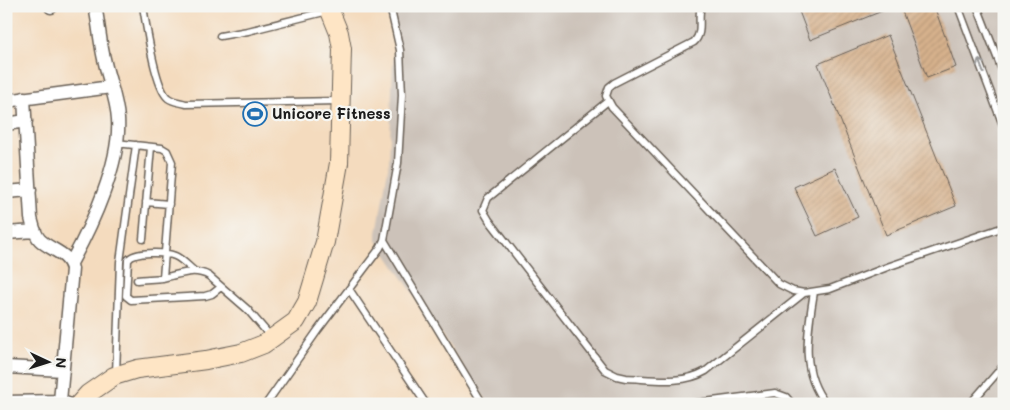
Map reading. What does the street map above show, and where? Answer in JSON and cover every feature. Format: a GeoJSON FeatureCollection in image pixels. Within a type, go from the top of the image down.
{"type":"FeatureCollection","features":[{"type":"Feature","properties":{"kind":"street"},"geometry":{"type":"LineString","coordinates":[[71,263],[94,216],[107,181],[116,143],[118,118],[104,61],[95,6]]}},
{"type":"Feature","properties":{"kind":"street"},"geometry":{"type":"LineString","coordinates":[[79,404],[88,394],[116,375],[137,369],[206,360],[241,353],[264,344],[296,321],[308,302],[323,250],[339,164],[342,49],[339,33],[328,8]]}},
{"type":"Feature","properties":{"kind":"street"},"geometry":{"type":"LineString","coordinates":[[6,101],[111,87]]}},
{"type":"Feature","properties":{"kind":"street"},"geometry":{"type":"LineString","coordinates":[[6,402],[64,402],[63,370],[72,269],[71,263],[65,256],[40,239],[31,218],[24,98]]}},
{"type":"Feature","properties":{"kind":"street"},"geometry":{"type":"LineString","coordinates":[[6,124],[26,121]]}},
{"type":"Feature","properties":{"kind":"street"},"geometry":{"type":"LineString","coordinates":[[6,192],[30,190]]}},
{"type":"Feature","properties":{"kind":"street"},"geometry":{"type":"LineString","coordinates":[[6,234],[35,231]]}},
{"type":"Feature","properties":{"kind":"street"},"geometry":{"type":"LineString","coordinates":[[6,367],[63,370]]}},
{"type":"Feature","properties":{"kind":"lane"},"geometry":{"type":"LineString","coordinates":[[143,6],[158,81],[166,96],[174,101],[186,104],[341,101]]}},
{"type":"Feature","properties":{"kind":"lane"},"geometry":{"type":"LineString","coordinates":[[266,404],[384,240],[398,163],[402,95],[400,50],[390,6]]}},
{"type":"Feature","properties":{"kind":"lane"},"geometry":{"type":"LineString","coordinates":[[701,6],[699,32],[691,45],[614,83],[607,92],[608,101],[779,284],[793,291],[804,293],[830,289],[890,266],[1004,227]]}},
{"type":"Feature","properties":{"kind":"lane"},"geometry":{"type":"LineString","coordinates":[[958,6],[1004,128]]}},
{"type":"Feature","properties":{"kind":"lane"},"geometry":{"type":"LineString","coordinates":[[977,6],[1002,65],[1004,75]]}},
{"type":"Feature","properties":{"kind":"lane"},"geometry":{"type":"LineString","coordinates":[[220,36],[248,31],[328,8]]}},
{"type":"Feature","properties":{"kind":"lane"},"geometry":{"type":"LineString","coordinates":[[608,101],[488,198],[483,210],[598,363],[610,373],[626,378],[678,380],[697,377],[706,372],[804,293]]}},
{"type":"Feature","properties":{"kind":"lane"},"geometry":{"type":"LineString","coordinates":[[116,143],[162,148],[168,151],[171,156],[169,204],[162,278]]}},
{"type":"Feature","properties":{"kind":"lane"},"geometry":{"type":"LineString","coordinates":[[116,375],[120,262],[136,145]]}},
{"type":"Feature","properties":{"kind":"lane"},"geometry":{"type":"LineString","coordinates":[[143,239],[151,147]]}},
{"type":"Feature","properties":{"kind":"lane"},"geometry":{"type":"LineString","coordinates":[[146,202],[169,204]]}},
{"type":"Feature","properties":{"kind":"lane"},"geometry":{"type":"LineString","coordinates":[[384,240],[483,404]]}},
{"type":"Feature","properties":{"kind":"lane"},"geometry":{"type":"LineString","coordinates":[[194,271],[179,258],[164,253],[130,257],[128,260],[126,296],[129,299],[205,296],[212,294],[221,287]]}},
{"type":"Feature","properties":{"kind":"lane"},"geometry":{"type":"LineString","coordinates":[[137,280],[162,278],[194,271],[202,272],[247,309],[272,338]]}},
{"type":"Feature","properties":{"kind":"lane"},"geometry":{"type":"LineString","coordinates":[[349,289],[426,404]]}},
{"type":"Feature","properties":{"kind":"lane"},"geometry":{"type":"LineString","coordinates":[[814,292],[808,334],[808,365],[819,394],[826,404]]}},
{"type":"Feature","properties":{"kind":"lane"},"geometry":{"type":"LineString","coordinates":[[970,404],[1004,365]]}},
{"type":"Feature","properties":{"kind":"lane"},"geometry":{"type":"LineString","coordinates":[[689,404],[775,394],[786,397],[792,404]]}},
{"type":"Feature","properties":{"kind":"shaded area"},"geometry":{"type":"Polygon","coordinates":[[[386,6],[1004,6],[1004,404],[489,404],[376,239],[389,163],[394,41],[386,6]]]}},
{"type":"Feature","properties":{"kind":"building"},"geometry":{"type":"Polygon","coordinates":[[[797,6],[892,6],[892,7],[810,40],[797,6]]]}},
{"type":"Feature","properties":{"kind":"building"},"geometry":{"type":"Polygon","coordinates":[[[900,6],[934,6],[956,67],[927,78],[900,6]]]}},
{"type":"Feature","properties":{"kind":"building"},"geometry":{"type":"Polygon","coordinates":[[[888,35],[956,206],[886,235],[818,64],[888,35]]]}},
{"type":"Feature","properties":{"kind":"building"},"geometry":{"type":"Polygon","coordinates":[[[835,168],[858,217],[817,236],[794,187],[835,168]]]}},
{"type":"Feature","properties":{"kind":"place","name":"Unicore Fitness"},"geometry":{"type":"Point","coordinates":[255,114]}}]}
